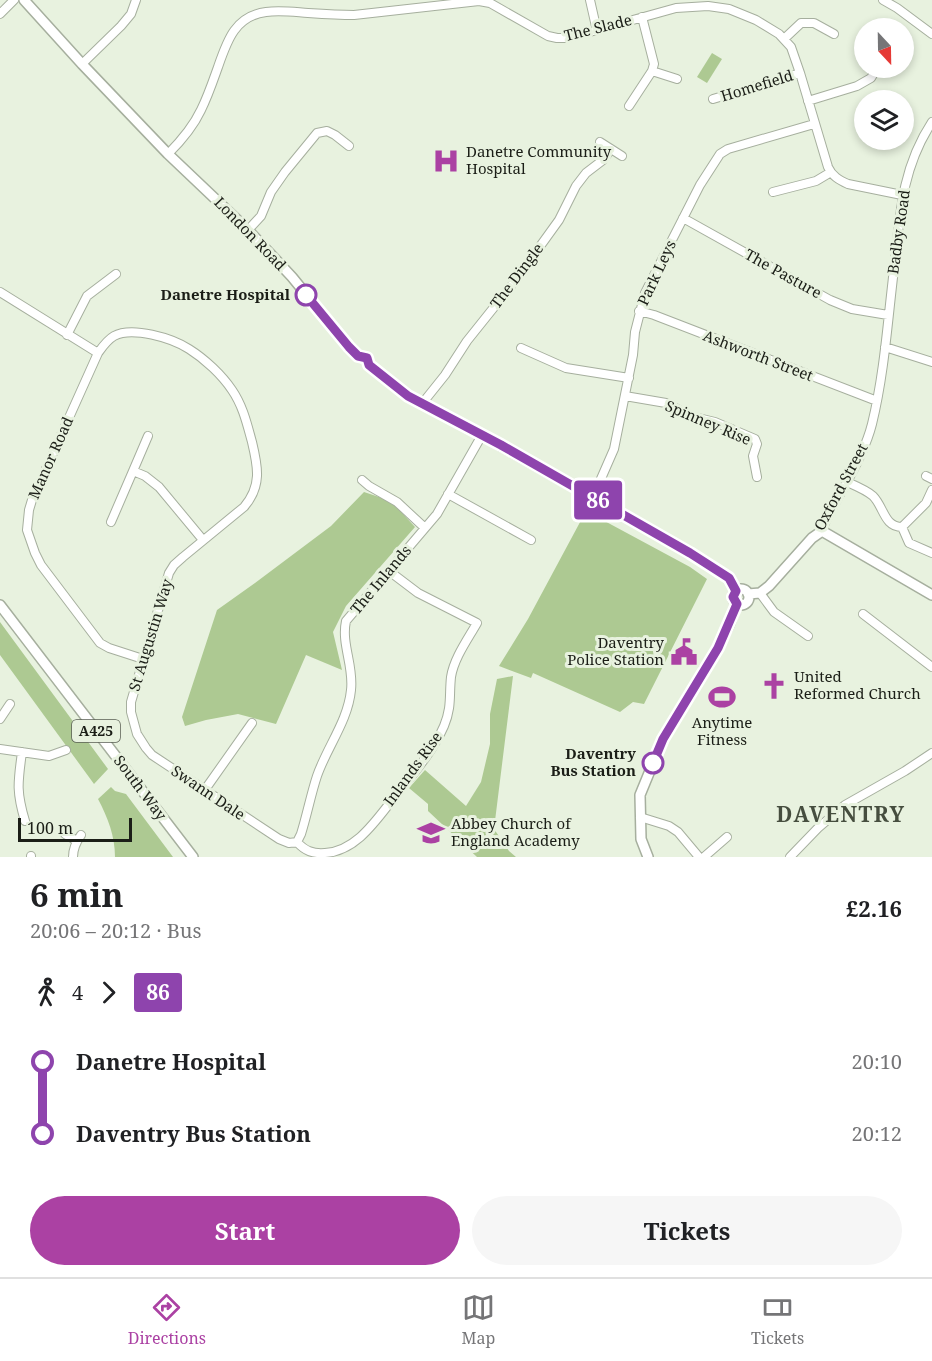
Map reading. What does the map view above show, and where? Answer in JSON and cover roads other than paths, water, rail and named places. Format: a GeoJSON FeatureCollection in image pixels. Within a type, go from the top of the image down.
{"type":"FeatureCollection","features":[{"type":"Feature","properties":{"kind":"main road","name":"London Road"},"geometry":{"type":"LineString","coordinates":[[24,0],[168,154],[248,230],[292,277],[358,356],[367,358],[369,365],[408,396],[482,435],[690,553],[729,578],[736,591]]}},
{"type":"Feature","properties":{"kind":"main road","name":"Oxford Street"},"geometry":{"type":"LineString","coordinates":[[760,593],[770,586],[812,538],[822,531]]}},
{"type":"Feature","properties":{"kind":"main road"},"geometry":{"type":"LineString","coordinates":[[822,531],[932,595]]}},
{"type":"Feature","properties":{"kind":"main road"},"geometry":{"type":"LineString","coordinates":[[737,604],[733,597],[738,590],[744,590],[748,594],[760,593]]}},
{"type":"Feature","properties":{"kind":"main road"},"geometry":{"type":"LineString","coordinates":[[737,604],[746,603],[748,594]]}},
{"type":"Feature","properties":{"kind":"main road"},"geometry":{"type":"LineString","coordinates":[[648,857],[641,839],[640,795],[663,739],[718,648],[737,604]]}},
{"type":"Feature","properties":{"kind":"main road","name":"South Way"},"geometry":{"type":"LineString","coordinates":[[0,605],[193,857]]}},
{"type":"Feature","properties":{"kind":"street"},"geometry":{"type":"LineString","coordinates":[[0,14],[14,0]]}},
{"type":"Feature","properties":{"kind":"street"},"geometry":{"type":"LineString","coordinates":[[82,64],[122,26],[131,14],[136,0]]}},
{"type":"Feature","properties":{"kind":"street"},"geometry":{"type":"LineString","coordinates":[[590,0],[597,31]]}},
{"type":"Feature","properties":{"kind":"street"},"geometry":{"type":"LineString","coordinates":[[883,0],[932,34]]}},
{"type":"Feature","properties":{"kind":"street","name":"The Slade"},"geometry":{"type":"LineString","coordinates":[[168,154],[191,128],[200,112],[227,40],[234,30],[249,17],[265,12],[279,10],[354,15],[479,1],[489,3],[548,36],[568,38],[676,8],[708,3],[740,13],[769,27],[791,47],[831,172]]}},
{"type":"Feature","properties":{"kind":"street"},"geometry":{"type":"LineString","coordinates":[[629,106],[652,71],[654,63],[642,17]]}},
{"type":"Feature","properties":{"kind":"street"},"geometry":{"type":"LineString","coordinates":[[784,39],[801,23],[814,23],[834,34]]}},
{"type":"Feature","properties":{"kind":"street"},"geometry":{"type":"LineString","coordinates":[[652,71],[677,79]]}},
{"type":"Feature","properties":{"kind":"street","name":"Homefield"},"geometry":{"type":"LineString","coordinates":[[713,99],[800,73]]}},
{"type":"Feature","properties":{"kind":"street"},"geometry":{"type":"LineString","coordinates":[[808,101],[857,86],[871,78]]}},
{"type":"Feature","properties":{"kind":"street","name":"Badby Road"},"geometry":{"type":"LineString","coordinates":[[885,347],[902,195],[919,145],[932,122]]}},
{"type":"Feature","properties":{"kind":"street","name":"Park Leys"},"geometry":{"type":"LineString","coordinates":[[593,497],[614,449],[639,311],[645,293],[700,184],[720,154],[728,149],[814,124]]}},
{"type":"Feature","properties":{"kind":"street"},"geometry":{"type":"LineString","coordinates":[[248,230],[261,216],[272,192],[285,172],[316,133],[327,131],[349,146]]}},
{"type":"Feature","properties":{"kind":"street"},"geometry":{"type":"LineString","coordinates":[[600,142],[622,156]]}},
{"type":"Feature","properties":{"kind":"street","name":"The Dingle"},"geometry":{"type":"LineString","coordinates":[[424,404],[467,341],[515,281],[559,220],[576,186],[611,149]]}},
{"type":"Feature","properties":{"kind":"street"},"geometry":{"type":"LineString","coordinates":[[773,192],[816,181],[831,172],[840,181],[848,184],[902,195]]}},
{"type":"Feature","properties":{"kind":"street","name":"The Pasture"},"geometry":{"type":"LineString","coordinates":[[683,218],[830,300],[852,309],[888,315]]}},
{"type":"Feature","properties":{"kind":"street"},"geometry":{"type":"LineString","coordinates":[[67,334],[87,296],[116,274]]}},
{"type":"Feature","properties":{"kind":"street"},"geometry":{"type":"LineString","coordinates":[[0,292],[98,353]]}},
{"type":"Feature","properties":{"kind":"street","name":"Ashworth Street"},"geometry":{"type":"LineString","coordinates":[[639,311],[877,402]]}},
{"type":"Feature","properties":{"kind":"street","name":"St Augustin Way"},"geometry":{"type":"LineString","coordinates":[[98,353],[114,336],[125,332],[140,332],[189,349],[225,380],[241,405],[255,452],[258,471],[255,490],[244,507],[202,540],[174,565],[169,573],[131,702],[134,724]]}},
{"type":"Feature","properties":{"kind":"street"},"geometry":{"type":"LineString","coordinates":[[885,347],[932,362]]}},
{"type":"Feature","properties":{"kind":"street","name":"Oxford Street"},"geometry":{"type":"LineString","coordinates":[[822,531],[824,522],[865,446],[877,402],[885,347]]}},
{"type":"Feature","properties":{"kind":"street"},"geometry":{"type":"LineString","coordinates":[[521,348],[566,368],[628,378]]}},
{"type":"Feature","properties":{"kind":"street","name":"Manor Road"},"geometry":{"type":"LineString","coordinates":[[98,353],[32,500],[28,510],[27,530],[41,565],[100,643],[143,659]]}},
{"type":"Feature","properties":{"kind":"street","name":"Spinney Rise"},"geometry":{"type":"LineString","coordinates":[[625,396],[666,403],[690,416],[715,422],[754,439],[757,444],[753,456],[757,477]]}},
{"type":"Feature","properties":{"kind":"street","name":"The Inlands"},"geometry":{"type":"LineString","coordinates":[[297,842],[317,775],[347,708],[351,689],[351,671],[344,632],[346,621],[436,514],[482,435]]}},
{"type":"Feature","properties":{"kind":"street"},"geometry":{"type":"LineString","coordinates":[[111,522],[148,436]]}},
{"type":"Feature","properties":{"kind":"street"},"geometry":{"type":"LineString","coordinates":[[133,471],[159,487],[202,540]]}},
{"type":"Feature","properties":{"kind":"street"},"geometry":{"type":"LineString","coordinates":[[362,480],[397,502],[425,528]]}},
{"type":"Feature","properties":{"kind":"street"},"geometry":{"type":"LineString","coordinates":[[847,482],[868,492],[874,497],[887,520],[894,526],[902,527]]}},
{"type":"Feature","properties":{"kind":"street"},"geometry":{"type":"LineString","coordinates":[[902,527],[926,503],[932,490]]}},
{"type":"Feature","properties":{"kind":"street"},"geometry":{"type":"LineString","coordinates":[[448,494],[531,540]]}},
{"type":"Feature","properties":{"kind":"street"},"geometry":{"type":"LineString","coordinates":[[902,527],[909,543],[932,553]]}},
{"type":"Feature","properties":{"kind":"street","name":"Inlands Rise"},"geometry":{"type":"LineString","coordinates":[[297,842],[302,848],[315,855],[342,849],[364,834],[427,755],[445,725],[451,707],[451,676],[454,665],[477,623],[418,593],[389,571]]}},
{"type":"Feature","properties":{"kind":"street"},"geometry":{"type":"LineString","coordinates":[[760,593],[774,612],[808,636]]}},
{"type":"Feature","properties":{"kind":"street"},"geometry":{"type":"LineString","coordinates":[[863,614],[932,667]]}},
{"type":"Feature","properties":{"kind":"street"},"geometry":{"type":"LineString","coordinates":[[0,719],[10,704]]}},
{"type":"Feature","properties":{"kind":"street"},"geometry":{"type":"LineString","coordinates":[[204,791],[252,723]]}},
{"type":"Feature","properties":{"kind":"street","name":"Swann Dale"},"geometry":{"type":"LineString","coordinates":[[134,724],[152,755],[279,839],[289,843],[297,842]]}},
{"type":"Feature","properties":{"kind":"street"},"geometry":{"type":"LineString","coordinates":[[0,749],[49,756],[66,750]]}},
{"type":"Feature","properties":{"kind":"street"},"geometry":{"type":"LineString","coordinates":[[22,752],[18,795],[25,821]]}},
{"type":"Feature","properties":{"kind":"street"},"geometry":{"type":"LineString","coordinates":[[790,857],[818,828],[845,805],[932,753]]}},
{"type":"Feature","properties":{"kind":"street"},"geometry":{"type":"LineString","coordinates":[[640,817],[669,826],[678,832],[699,857]]}},
{"type":"Feature","properties":{"kind":"street"},"geometry":{"type":"LineString","coordinates":[[65,834],[79,838],[73,851],[73,857]]}},
{"type":"Feature","properties":{"kind":"street"},"geometry":{"type":"LineString","coordinates":[[704,857],[727,837]]}},
{"type":"Feature","properties":{"kind":"place","name":"Danetre Community Hospital"},"geometry":{"type":"Point","coordinates":[446,161]}},
{"type":"Feature","properties":{"kind":"place","name":"Danetre Hospital"},"geometry":{"type":"Point","coordinates":[306,295]}},
{"type":"Feature","properties":{"kind":"place","name":"Daventry Police Station"},"geometry":{"type":"Point","coordinates":[684,652]}},
{"type":"Feature","properties":{"kind":"place","name":"United Reformed Church"},"geometry":{"type":"Point","coordinates":[774,686]}},
{"type":"Feature","properties":{"kind":"place","name":"Anytime Fitness"},"geometry":{"type":"Point","coordinates":[722,697]}},
{"type":"Feature","properties":{"kind":"place","name":"Daventry Bus Station"},"geometry":{"type":"Point","coordinates":[653,763]}},
{"type":"Feature","properties":{"kind":"place","name":"Abbey Church of England Academy"},"geometry":{"type":"Point","coordinates":[431,833]}},
{"type":"Feature","properties":{"kind":"district","name":"DAVENTRY"},"geometry":{"type":"Point","coordinates":[841,815]}}]}
